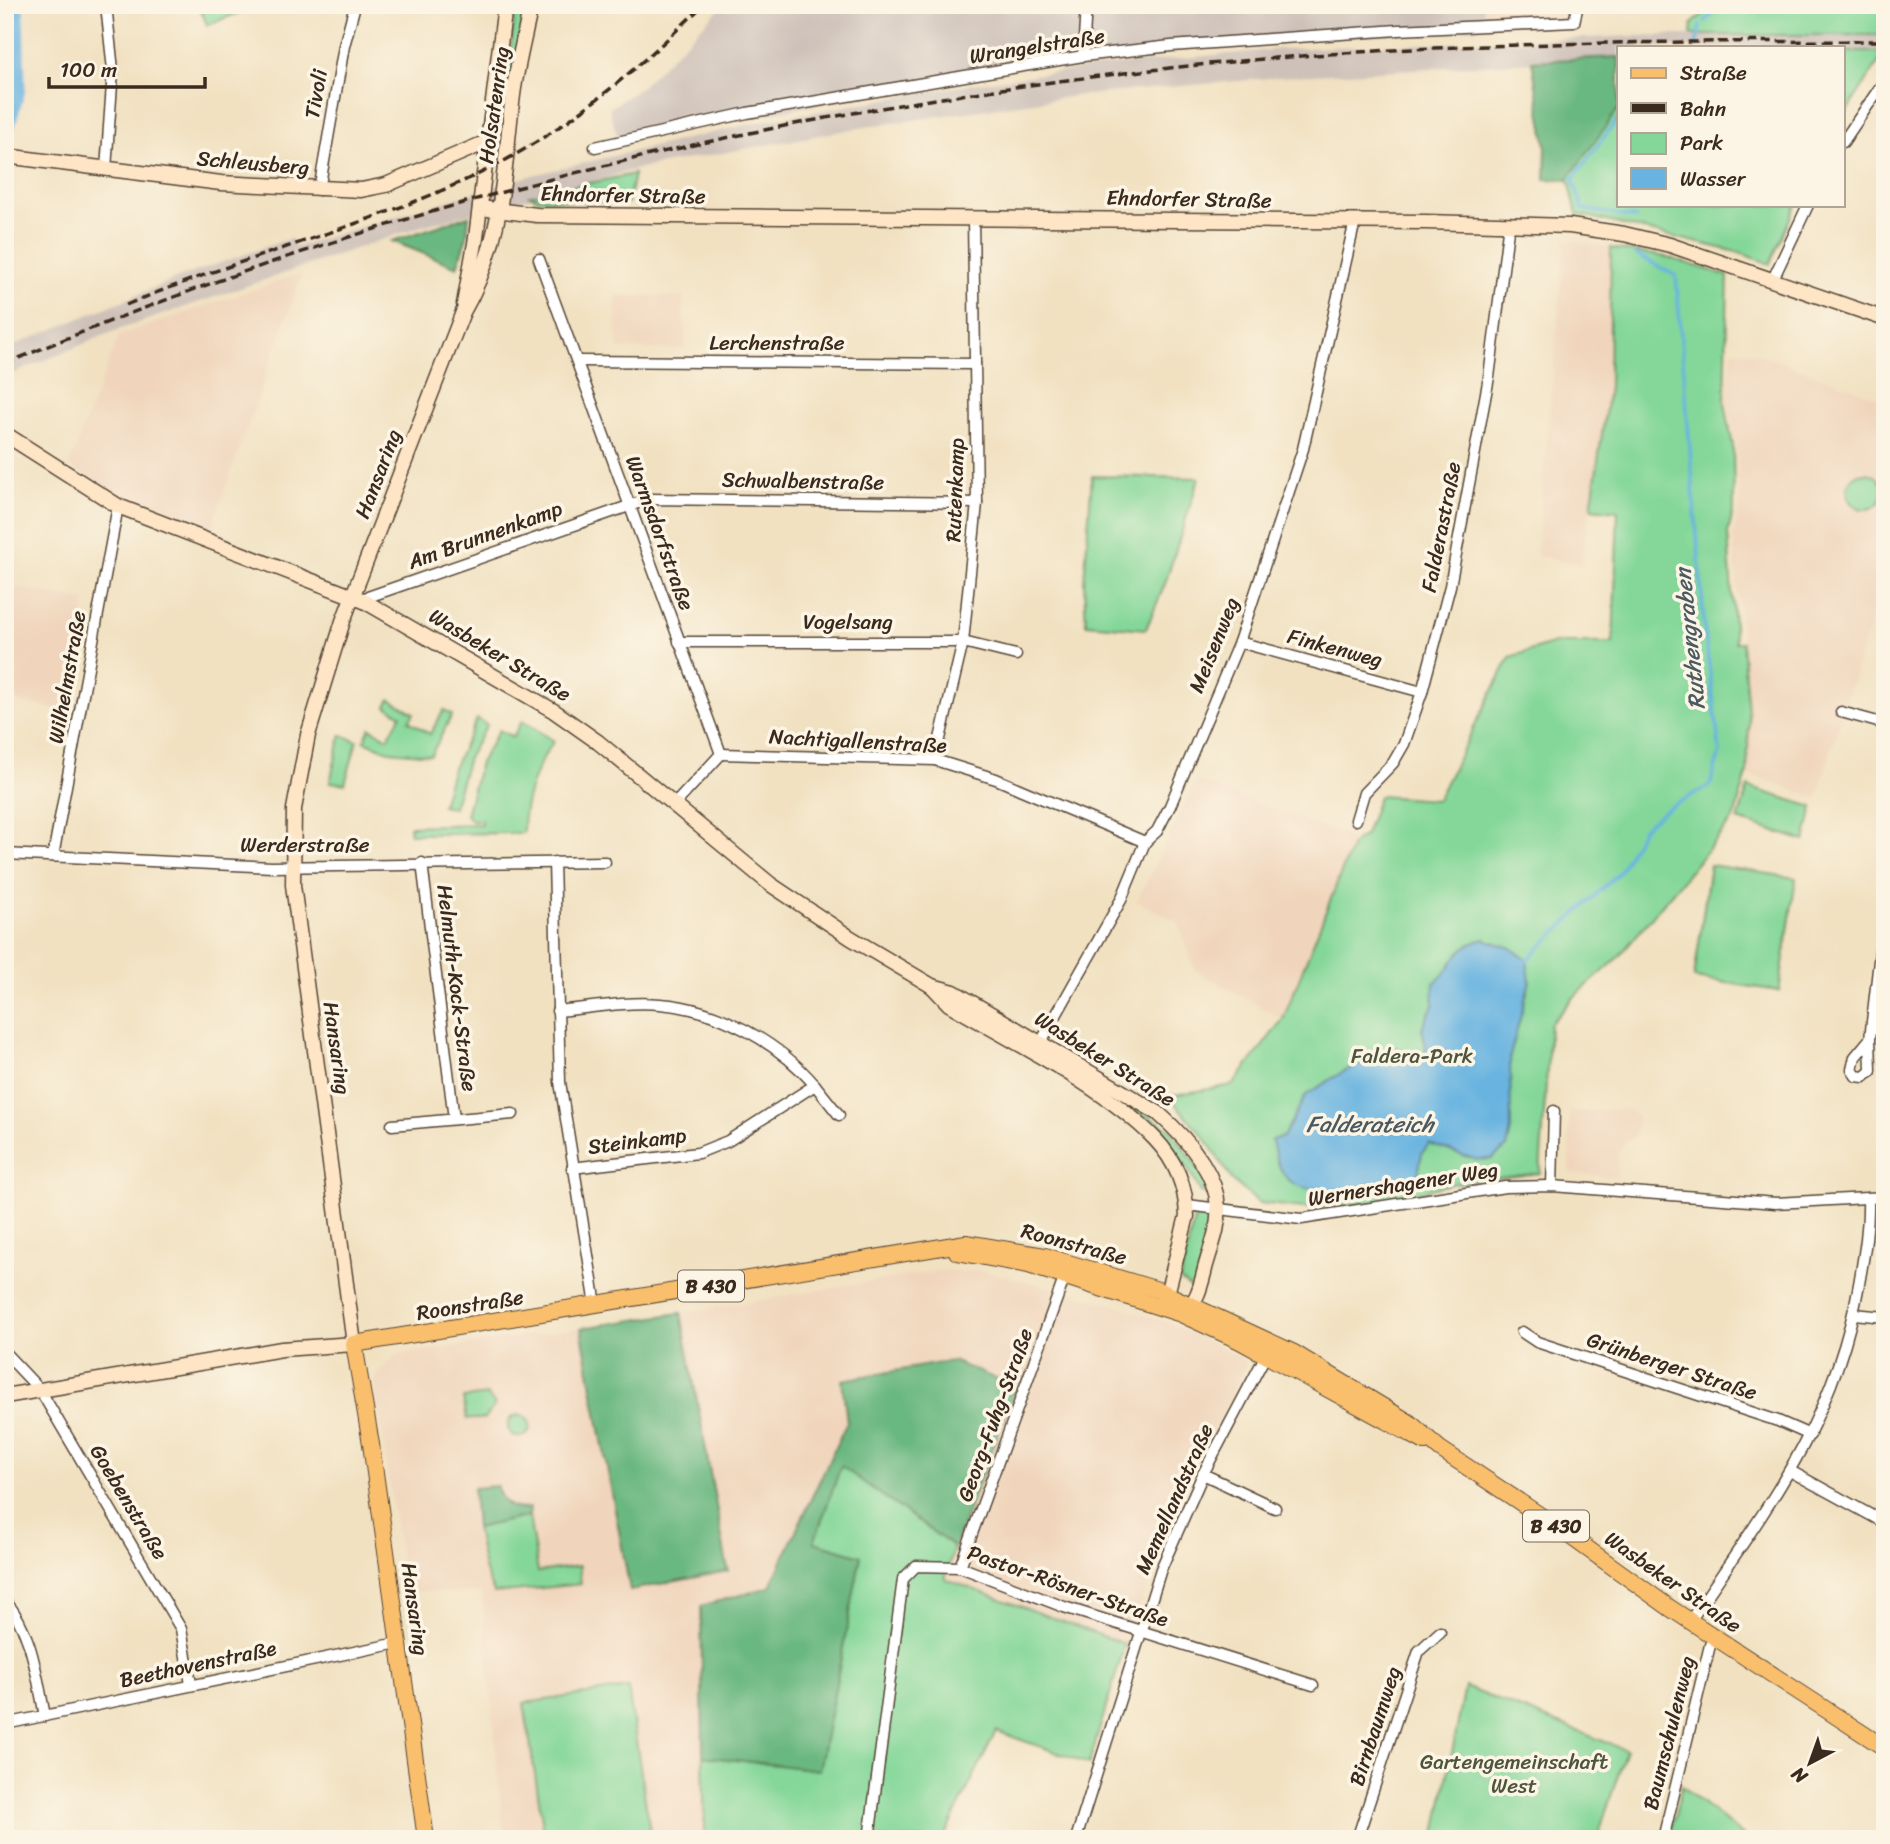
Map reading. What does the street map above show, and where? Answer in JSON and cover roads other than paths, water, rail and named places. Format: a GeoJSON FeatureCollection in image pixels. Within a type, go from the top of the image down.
{"type":"FeatureCollection","features":[{"type":"Feature","properties":{"kind":"main road","name":"Roonstraße"},"geometry":{"type":"LineString","coordinates":[[354,1344],[967,1243],[1032,1253],[1178,1305]]}},
{"type":"Feature","properties":{"kind":"main road","name":"Roonstraße"},"geometry":{"type":"LineString","coordinates":[[941,1249],[1027,1265],[1178,1305]]}},
{"type":"Feature","properties":{"kind":"main road","name":"Wasbeker Straße"},"geometry":{"type":"LineString","coordinates":[[1178,1305],[1269,1348],[1410,1423],[1440,1449],[1690,1621],[1885,1748]]}},
{"type":"Feature","properties":{"kind":"main road","name":"Hansaring"},"geometry":{"type":"LineString","coordinates":[[354,1344],[424,1839]]}},
{"type":"Feature","properties":{"kind":"street"},"geometry":{"type":"LineString","coordinates":[[106,5],[113,70],[106,169]]}},
{"type":"Feature","properties":{"kind":"street","name":"Tivoli"},"geometry":{"type":"LineString","coordinates":[[319,190],[344,46],[355,5]]}},
{"type":"Feature","properties":{"kind":"street","name":"Holsatenring"},"geometry":{"type":"LineString","coordinates":[[480,208],[505,5]]}},
{"type":"Feature","properties":{"kind":"street","name":"Holsatenring"},"geometry":{"type":"LineString","coordinates":[[500,211],[513,94],[531,5]]}},
{"type":"Feature","properties":{"kind":"street"},"geometry":{"type":"LineString","coordinates":[[1083,56],[1086,5]]}},
{"type":"Feature","properties":{"kind":"street","name":"Wrangelstraße"},"geometry":{"type":"LineString","coordinates":[[595,147],[747,113],[1083,56],[1171,46],[1398,30],[1574,22],[1578,5]]}},
{"type":"Feature","properties":{"kind":"street"},"geometry":{"type":"LineString","coordinates":[[1844,141],[1885,80]]}},
{"type":"Feature","properties":{"kind":"street","name":"Schleusberg"},"geometry":{"type":"LineString","coordinates":[[5,156],[221,183],[361,190],[386,185],[489,141]]}},
{"type":"Feature","properties":{"kind":"street"},"geometry":{"type":"LineString","coordinates":[[1773,279],[1808,206]]}},
{"type":"Feature","properties":{"kind":"street","name":"Ehndorfer Straße"},"geometry":{"type":"LineString","coordinates":[[480,208],[563,216],[973,217],[1570,226],[1624,234],[1670,245],[1885,319]]}},
{"type":"Feature","properties":{"kind":"street","name":"Hansaring"},"geometry":{"type":"LineString","coordinates":[[463,312],[480,208]]}},
{"type":"Feature","properties":{"kind":"street","name":"Hansaring"},"geometry":{"type":"LineString","coordinates":[[354,1344],[292,867],[294,809],[301,765],[354,596],[463,312],[481,281],[500,211]]}},
{"type":"Feature","properties":{"kind":"street","name":"Rutenkamp"},"geometry":{"type":"LineString","coordinates":[[935,760],[963,642],[977,503],[973,217]]}},
{"type":"Feature","properties":{"kind":"street","name":"Meisenweg"},"geometry":{"type":"LineString","coordinates":[[1038,1048],[1121,900],[1145,842],[1157,831],[1170,806],[1239,642],[1303,449],[1356,221]]}},
{"type":"Feature","properties":{"kind":"street","name":"Falderastraße"},"geometry":{"type":"LineString","coordinates":[[1356,820],[1364,793],[1393,763],[1404,744],[1422,692],[1450,586],[1489,377],[1509,223]]}},
{"type":"Feature","properties":{"kind":"street","name":"Warmsdorfstraße"},"geometry":{"type":"LineString","coordinates":[[539,259],[721,754]]}},
{"type":"Feature","properties":{"kind":"street","name":"Lerchenstraße"},"geometry":{"type":"LineString","coordinates":[[578,361],[975,364]]}},
{"type":"Feature","properties":{"kind":"street","name":"Wasbeker Straße"},"geometry":{"type":"LineString","coordinates":[[5,434],[118,506],[354,596],[390,614],[577,726],[770,884],[850,938],[932,986],[949,1004],[1136,1098],[1178,1130],[1214,1186],[1219,1207],[1215,1234],[1178,1305]]}},
{"type":"Feature","properties":{"kind":"street","name":"Schwalbenstraße"},"geometry":{"type":"LineString","coordinates":[[630,504],[649,499],[977,503]]}},
{"type":"Feature","properties":{"kind":"street","name":"Am Brunnenkamp"},"geometry":{"type":"LineString","coordinates":[[354,596],[365,598],[630,504]]}},
{"type":"Feature","properties":{"kind":"street","name":"Wilhelmstraße"},"geometry":{"type":"LineString","coordinates":[[53,856],[118,506]]}},
{"type":"Feature","properties":{"kind":"street","name":"Vogelsang"},"geometry":{"type":"LineString","coordinates":[[679,642],[963,642],[1016,655]]}},
{"type":"Feature","properties":{"kind":"street","name":"Finkenweg"},"geometry":{"type":"LineString","coordinates":[[1239,642],[1422,692]]}},
{"type":"Feature","properties":{"kind":"street"},"geometry":{"type":"LineString","coordinates":[[1841,712],[1885,724]]}},
{"type":"Feature","properties":{"kind":"street"},"geometry":{"type":"LineString","coordinates":[[674,805],[721,754]]}},
{"type":"Feature","properties":{"kind":"street","name":"Nachtigallenstraße"},"geometry":{"type":"LineString","coordinates":[[721,754],[935,760],[996,779],[1145,842]]}},
{"type":"Feature","properties":{"kind":"street","name":"Werderstraße"},"geometry":{"type":"LineString","coordinates":[[5,854],[292,867],[605,862]]}},
{"type":"Feature","properties":{"kind":"street","name":"Steinkamp"},"geometry":{"type":"LineString","coordinates":[[554,862],[560,1091],[596,1305]]}},
{"type":"Feature","properties":{"kind":"street","name":"Helmuth-Kock-Straße"},"geometry":{"type":"LineString","coordinates":[[422,863],[454,1119]]}},
{"type":"Feature","properties":{"kind":"street"},"geometry":{"type":"LineString","coordinates":[[1870,1039],[1885,908]]}},
{"type":"Feature","properties":{"kind":"street"},"geometry":{"type":"LineString","coordinates":[[557,1010],[657,1003],[680,1006],[752,1033],[790,1059],[816,1085],[839,1115]]}},
{"type":"Feature","properties":{"kind":"street","name":"Wasbeker Straße"},"geometry":{"type":"LineString","coordinates":[[1038,1048],[1127,1114],[1156,1140],[1184,1186],[1187,1216],[1178,1305]]}},
{"type":"Feature","properties":{"kind":"street","name":"Steinkamp"},"geometry":{"type":"LineString","coordinates":[[572,1168],[698,1153],[728,1141],[816,1085]]}},
{"type":"Feature","properties":{"kind":"street"},"geometry":{"type":"LineString","coordinates":[[1552,1186],[1555,1111]]}},
{"type":"Feature","properties":{"kind":"street","name":"Helmuth-Kock-Straße"},"geometry":{"type":"LineString","coordinates":[[392,1125],[513,1114]]}},
{"type":"Feature","properties":{"kind":"street","name":"Wernershagener Weg"},"geometry":{"type":"LineString","coordinates":[[1219,1207],[1301,1219],[1505,1187],[1552,1186],[1776,1203],[1885,1197]]}},
{"type":"Feature","properties":{"kind":"street"},"geometry":{"type":"LineString","coordinates":[[1690,1621],[1792,1472],[1837,1374],[1854,1314],[1869,1224],[1868,1199]]}},
{"type":"Feature","properties":{"kind":"street"},"geometry":{"type":"LineString","coordinates":[[1187,1205],[1219,1207]]}},
{"type":"Feature","properties":{"kind":"street","name":"Georg-Fuhg-Straße"},"geometry":{"type":"LineString","coordinates":[[960,1567],[1065,1276]]}},
{"type":"Feature","properties":{"kind":"street"},"geometry":{"type":"LineString","coordinates":[[1854,1314],[1885,1317]]}},
{"type":"Feature","properties":{"kind":"street","name":"Grünberger Straße"},"geometry":{"type":"LineString","coordinates":[[1522,1332],[1537,1342],[1777,1420],[1810,1435]]}},
{"type":"Feature","properties":{"kind":"street","name":"Roonstraße"},"geometry":{"type":"LineString","coordinates":[[5,1396],[282,1349],[354,1344]]}},
{"type":"Feature","properties":{"kind":"street","name":"Memellandstraße"},"geometry":{"type":"LineString","coordinates":[[1076,1839],[1161,1569],[1203,1474],[1269,1348]]}},
{"type":"Feature","properties":{"kind":"street","name":"Goebenstraße"},"geometry":{"type":"LineString","coordinates":[[5,1353],[40,1390],[181,1629],[191,1684]]}},
{"type":"Feature","properties":{"kind":"street"},"geometry":{"type":"LineString","coordinates":[[1792,1472],[1885,1523]]}},
{"type":"Feature","properties":{"kind":"street"},"geometry":{"type":"LineString","coordinates":[[1203,1474],[1275,1508]]}},
{"type":"Feature","properties":{"kind":"street","name":"Pastor-Rösner-Straße"},"geometry":{"type":"LineString","coordinates":[[869,1839],[903,1579],[916,1566],[960,1567],[1140,1632],[1313,1685]]}},
{"type":"Feature","properties":{"kind":"street"},"geometry":{"type":"LineString","coordinates":[[5,1601],[13,1609],[31,1652],[45,1716]]}},
{"type":"Feature","properties":{"kind":"street","name":"Birnbaumweg"},"geometry":{"type":"LineString","coordinates":[[1357,1839],[1419,1651],[1440,1632]]}},
{"type":"Feature","properties":{"kind":"street","name":"Baumschulenweg"},"geometry":{"type":"LineString","coordinates":[[1663,1839],[1714,1637]]}},
{"type":"Feature","properties":{"kind":"street","name":"Beethovenstraße"},"geometry":{"type":"LineString","coordinates":[[5,1724],[398,1643]]}},
{"type":"Feature","properties":{"kind":"water","name":"Falderateich"},"geometry":{"type":"Polygon","coordinates":[[[1484,939],[1511,948],[1527,960],[1530,981],[1510,1056],[1511,1130],[1507,1147],[1492,1159],[1477,1160],[1429,1144],[1422,1153],[1418,1175],[1348,1189],[1311,1189],[1296,1185],[1280,1168],[1272,1140],[1283,1137],[1306,1095],[1341,1073],[1397,1047],[1424,1058],[1426,1047],[1422,1028],[1433,1005],[1434,983],[1448,970],[1459,952],[1484,939]]]}},
{"type":"Feature","properties":{"kind":"waterway"},"geometry":{"type":"LineString","coordinates":[[5,127],[16,89],[14,5]]}},
{"type":"Feature","properties":{"kind":"waterway","name":"Ruthengraben"},"geometry":{"type":"LineString","coordinates":[[1705,21],[1722,5]]}},
{"type":"Feature","properties":{"kind":"waterway","name":"Ruthengraben"},"geometry":{"type":"LineString","coordinates":[[1696,46],[1700,26]]}},
{"type":"Feature","properties":{"kind":"waterway","name":"Ruthengraben"},"geometry":{"type":"LineString","coordinates":[[1617,120],[1573,179],[1583,209],[1636,218]]}},
{"type":"Feature","properties":{"kind":"waterway","name":"Ruthengraben"},"geometry":{"type":"LineString","coordinates":[[1527,960],[1619,873],[1643,828],[1665,810],[1710,785],[1720,752],[1705,634],[1676,276],[1636,254]]}},
{"type":"Feature","properties":{"kind":"railway"},"geometry":{"type":"LineString","coordinates":[[126,305],[355,224],[489,169],[519,153],[575,116],[628,74],[703,5]]}},
{"type":"Feature","properties":{"kind":"railway"},"geometry":{"type":"LineString","coordinates":[[5,364],[162,301],[322,246],[484,197],[647,156],[812,121],[979,92],[1147,70],[1386,50],[1671,42],[1885,41]]}},
{"type":"Feature","properties":{"kind":"park label","name":"Faldera-Park"},"geometry":{"type":"Point","coordinates":[1412,1056]}},
{"type":"Feature","properties":{"kind":"park label","name":"Gartengemeinschaft West"},"geometry":{"type":"Point","coordinates":[1514,1774]}}]}
